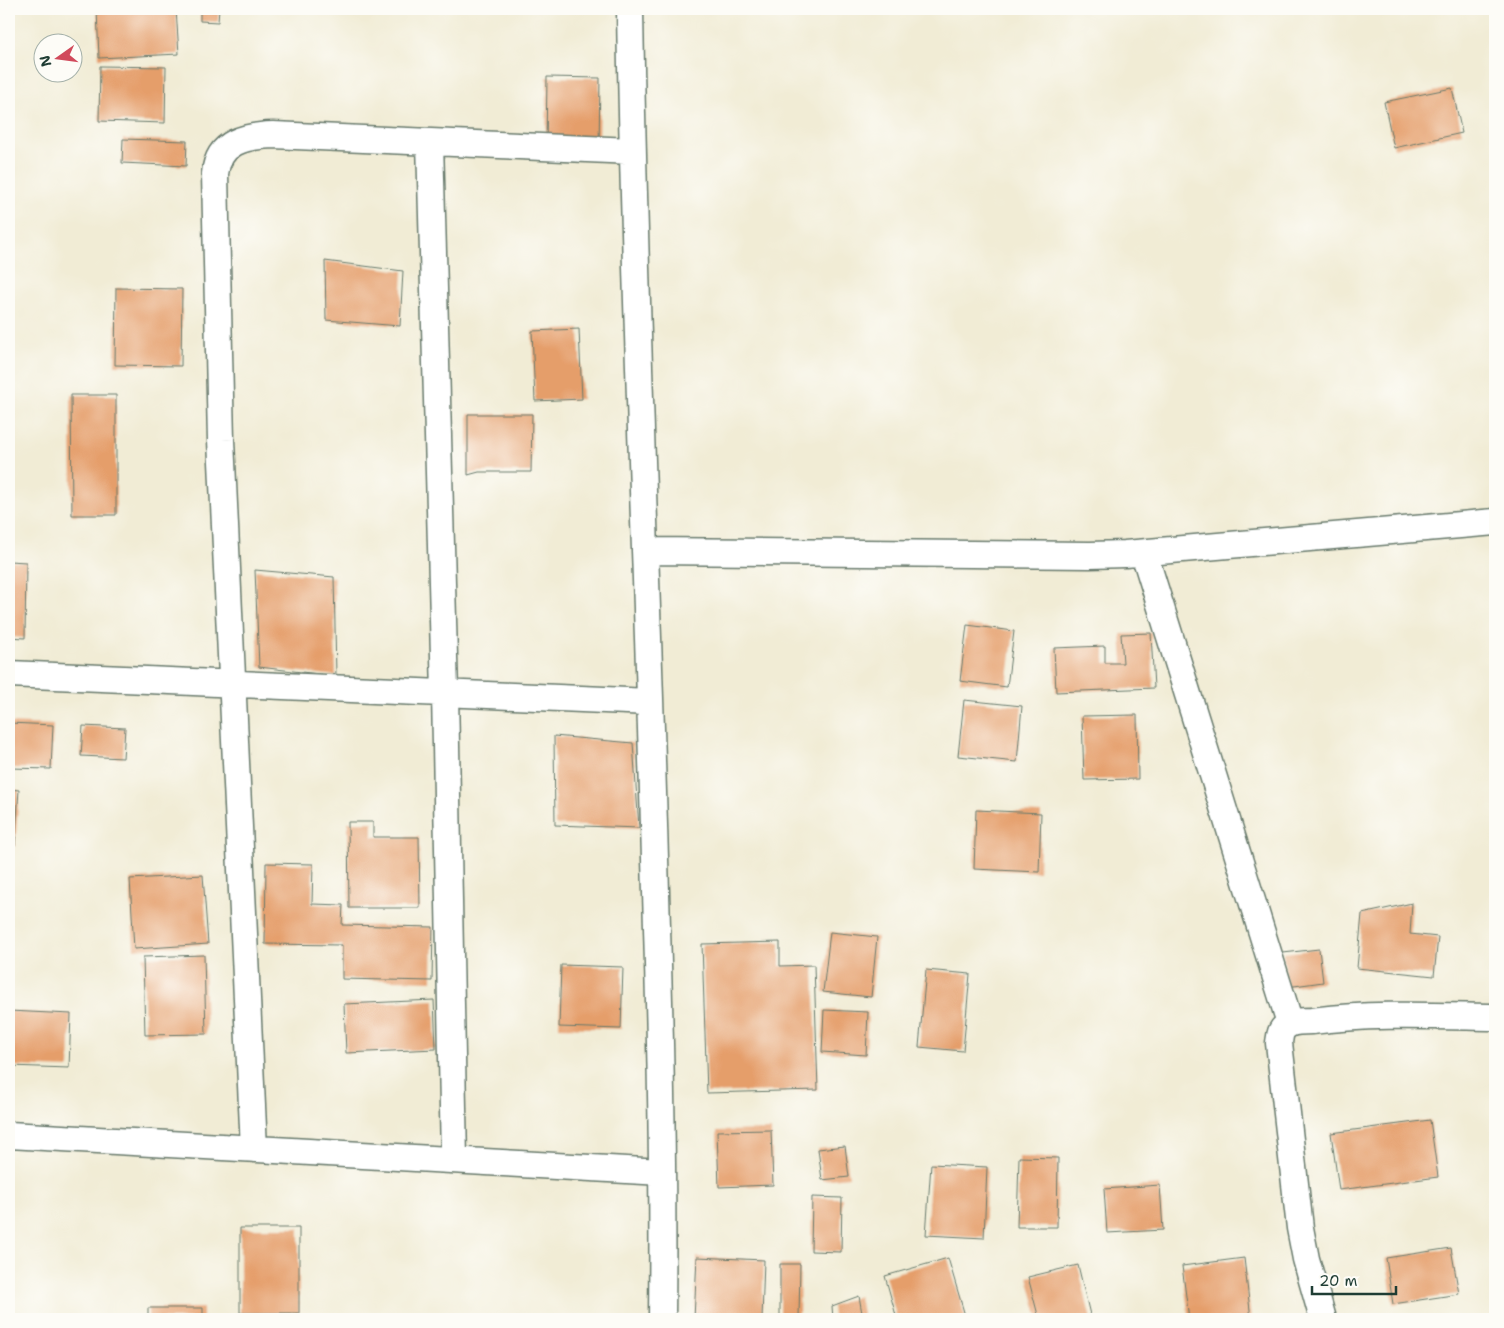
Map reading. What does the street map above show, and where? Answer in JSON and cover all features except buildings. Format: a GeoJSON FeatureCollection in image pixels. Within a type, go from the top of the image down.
{"type":"FeatureCollection","features":[{"type":"Feature","properties":{"kind":"street"},"geometry":{"type":"LineString","coordinates":[[630,9],[632,151],[650,702],[662,1172],[662,1319]]}},
{"type":"Feature","properties":{"kind":"street"},"geometry":{"type":"LineString","coordinates":[[254,1148],[221,430],[215,174],[219,158],[226,148],[238,140],[251,136],[273,135],[632,151]]}},
{"type":"Feature","properties":{"kind":"street"},"geometry":{"type":"LineString","coordinates":[[430,142],[445,693],[454,1160]]}},
{"type":"Feature","properties":{"kind":"street"},"geometry":{"type":"LineString","coordinates":[[645,551],[1090,555],[1495,522]]}},
{"type":"Feature","properties":{"kind":"street"},"geometry":{"type":"LineString","coordinates":[[1144,552],[1290,1023]]}},
{"type":"Feature","properties":{"kind":"street"},"geometry":{"type":"LineString","coordinates":[[9,674],[650,702]]}},
{"type":"Feature","properties":{"kind":"street"},"geometry":{"type":"LineString","coordinates":[[1324,1319],[1306,1260],[1300,1228],[1279,1042],[1280,1033],[1290,1023],[1325,1019],[1386,1016],[1495,1017]]}},
{"type":"Feature","properties":{"kind":"street"},"geometry":{"type":"LineString","coordinates":[[9,1135],[662,1172]]}}]}
